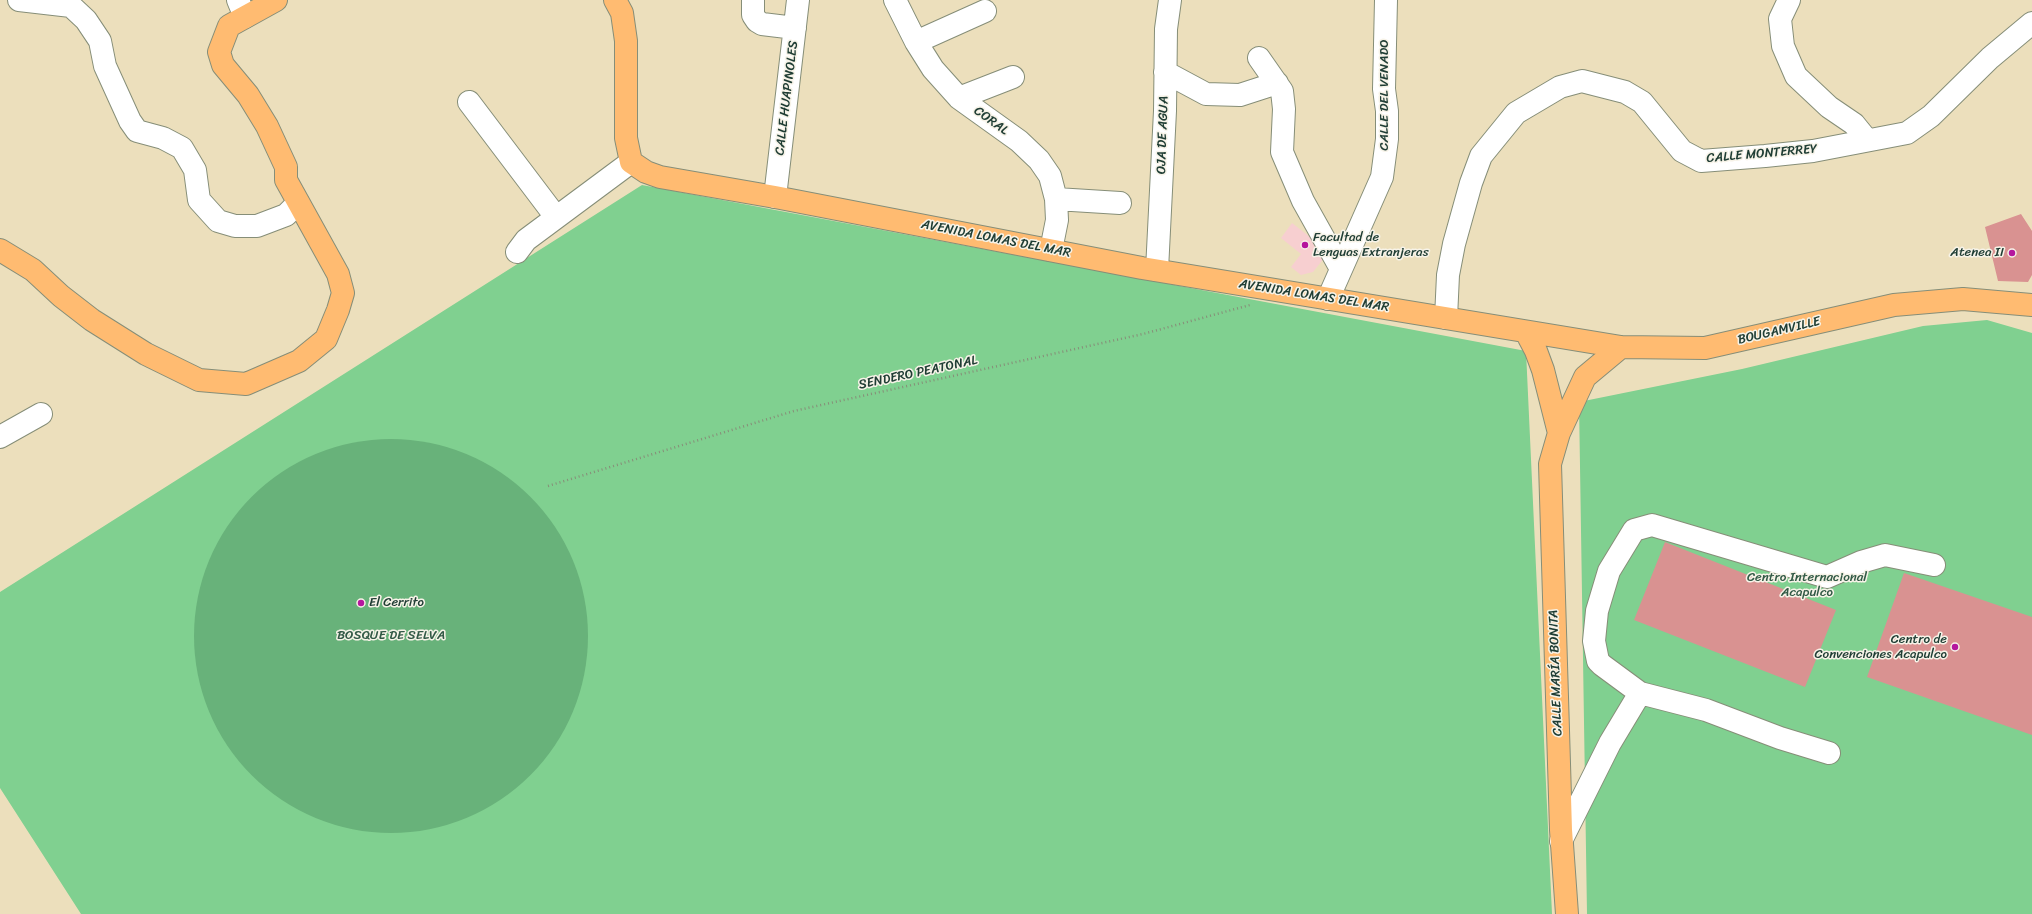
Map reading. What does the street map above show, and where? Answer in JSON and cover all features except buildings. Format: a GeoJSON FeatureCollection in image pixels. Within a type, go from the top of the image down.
{"type":"FeatureCollection","features":[{"type":"Feature","properties":{"kind":"main road"},"geometry":{"type":"LineString","coordinates":[[0,250],[33,270],[61,296],[92,320],[146,354],[199,380],[246,384],[299,361],[326,340],[343,293],[338,274],[286,180],[286,167],[267,126],[248,95],[223,65],[219,52],[229,26],[241,8],[276,0]]}},
{"type":"Feature","properties":{"kind":"main road"},"geometry":{"type":"LineString","coordinates":[[618,1],[622,13],[626,41],[626,138],[631,162]]}},
{"type":"Feature","properties":{"kind":"main road","name":"AVENIDA LOMAS DEL MAR"},"geometry":{"type":"LineString","coordinates":[[631,162],[646,172],[660,177],[775,197],[1158,270],[1526,332]]}},
{"type":"Feature","properties":{"kind":"main road","name":"BOUGAMVILLE"},"geometry":{"type":"LineString","coordinates":[[1526,332],[1621,347],[1705,348],[1894,305],[1963,299],[2032,305]]}},
{"type":"Feature","properties":{"kind":"main road"},"geometry":{"type":"LineString","coordinates":[[1526,332],[1536,351],[1543,370],[1559,433]]}},
{"type":"Feature","properties":{"kind":"main road","name":"CALLE MARÍA BONITA"},"geometry":{"type":"LineString","coordinates":[[1566,914],[1561,841],[1550,464],[1559,433],[1585,377],[1621,347]]}},
{"type":"Feature","properties":{"kind":"street"},"geometry":{"type":"LineString","coordinates":[[19,0],[71,6],[86,20],[100,41],[105,66],[130,121],[137,131],[163,138],[182,148],[195,170],[199,200],[218,221],[235,226],[257,226],[286,215],[298,203]]}},
{"type":"Feature","properties":{"kind":"street"},"geometry":{"type":"LineString","coordinates":[[753,0],[753,15],[757,21],[762,24],[795,28]]}},
{"type":"Feature","properties":{"kind":"street","name":"CALLE HUAPINOLES"},"geometry":{"type":"LineString","coordinates":[[775,197],[798,0]]}},
{"type":"Feature","properties":{"kind":"street","name":"CORAL"},"geometry":{"type":"LineString","coordinates":[[895,0],[916,42],[933,69],[959,98],[1019,141],[1039,160],[1050,176],[1056,199],[1057,220],[1051,250]]}},
{"type":"Feature","properties":{"kind":"street","name":"OJA DE AGUA"},"geometry":{"type":"LineString","coordinates":[[1158,270],[1166,29],[1170,0]]}},
{"type":"Feature","properties":{"kind":"street","name":"CALLE DEL VENADO"},"geometry":{"type":"LineString","coordinates":[[1328,299],[1382,177],[1387,139],[1387,110],[1384,89],[1386,0]]}},
{"type":"Feature","properties":{"kind":"street"},"geometry":{"type":"LineString","coordinates":[[1788,0],[1780,19],[1783,46],[1796,76],[1829,107],[1854,124],[1867,140]]}},
{"type":"Feature","properties":{"kind":"street"},"geometry":{"type":"LineString","coordinates":[[916,42],[985,11]]}},
{"type":"Feature","properties":{"kind":"street","name":"CALLE MONTERREY"},"geometry":{"type":"LineString","coordinates":[[1446,318],[1448,275],[1454,244],[1475,170],[1481,156],[1516,113],[1560,87],[1582,81],[1625,92],[1642,102],[1682,151],[1701,161],[1765,156],[1813,150],[1907,133],[1925,120],[1990,58],[2032,24]]}},
{"type":"Feature","properties":{"kind":"street"},"geometry":{"type":"LineString","coordinates":[[1259,58],[1282,91],[1284,109],[1282,152],[1303,201],[1341,269]]}},
{"type":"Feature","properties":{"kind":"street"},"geometry":{"type":"LineString","coordinates":[[1165,72],[1206,94],[1240,95],[1277,83]]}},
{"type":"Feature","properties":{"kind":"street"},"geometry":{"type":"LineString","coordinates":[[959,98],[1013,77]]}},
{"type":"Feature","properties":{"kind":"street"},"geometry":{"type":"LineString","coordinates":[[469,102],[556,217]]}},
{"type":"Feature","properties":{"kind":"street"},"geometry":{"type":"LineString","coordinates":[[517,252],[526,240],[631,162]]}},
{"type":"Feature","properties":{"kind":"street"},"geometry":{"type":"LineString","coordinates":[[1056,199],[1120,203]]}},
{"type":"Feature","properties":{"kind":"street"},"geometry":{"type":"LineString","coordinates":[[0,437],[41,414]]}},
{"type":"Feature","properties":{"kind":"street"},"geometry":{"type":"LineString","coordinates":[[1829,753],[1780,738],[1706,710],[1640,693],[1602,665],[1598,661],[1594,641],[1597,611],[1609,571],[1634,530],[1652,525],[1827,576],[1861,562],[1885,555],[1934,565]]}},
{"type":"Feature","properties":{"kind":"street"},"geometry":{"type":"LineString","coordinates":[[1561,841],[1610,743],[1640,693]]}},
{"type":"Feature","properties":{"kind":"path","name":"SENDERO PEATONAL"},"geometry":{"type":"LineString","coordinates":[[548,486],[794,411],[1143,334],[1258,304]]}},
{"type":"Feature","properties":{"kind":"shaded area","name":"Facultad de Lenguas Extranjeras"},"geometry":{"type":"Polygon","coordinates":[[[1292,223],[1329,252],[1313,272],[1301,275],[1291,267],[1301,254],[1281,238],[1292,223]]]}},
{"type":"Feature","properties":{"kind":"green space"},"geometry":{"type":"Polygon","coordinates":[[[642,185],[1526,351],[1552,914],[81,914],[0,788],[0,592],[642,185]]]}},
{"type":"Feature","properties":{"kind":"green space","name":"Centro Internacional Acapulco"},"geometry":{"type":"Polygon","coordinates":[[[1987,320],[2032,333],[2032,914],[1587,914],[1579,402],[1742,369],[1923,326],[1987,320]]]}},
{"type":"Feature","properties":{"kind":"green space","name":"BOSQUE DE SELVA"},"geometry":{"type":"Polygon","coordinates":[[[391,439],[429,443],[448,447],[466,454],[484,462],[500,472],[530,497],[555,527],[565,543],[573,561],[580,579],[584,598],[588,636],[584,674],[580,693],[573,711],[565,729],[555,745],[530,775],[500,800],[484,810],[466,818],[448,825],[429,829],[391,833],[353,829],[334,825],[316,818],[298,810],[282,800],[252,775],[227,745],[217,729],[209,711],[202,693],[198,674],[194,636],[198,598],[202,579],[209,561],[217,543],[227,527],[252,497],[282,472],[298,462],[316,454],[334,447],[353,443],[391,439]]]}},
{"type":"Feature","properties":{"kind":"place","name":"Facultad de Lenguas Extranjeras"},"geometry":{"type":"Point","coordinates":[1305,245]}},
{"type":"Feature","properties":{"kind":"place","name":"Atenea II"},"geometry":{"type":"Point","coordinates":[2012,253]}},
{"type":"Feature","properties":{"kind":"place","name":"El Cerrito"},"geometry":{"type":"Point","coordinates":[361,603]}},
{"type":"Feature","properties":{"kind":"place","name":"Centro de Convenciones Acapulco"},"geometry":{"type":"Point","coordinates":[1955,647]}}]}
